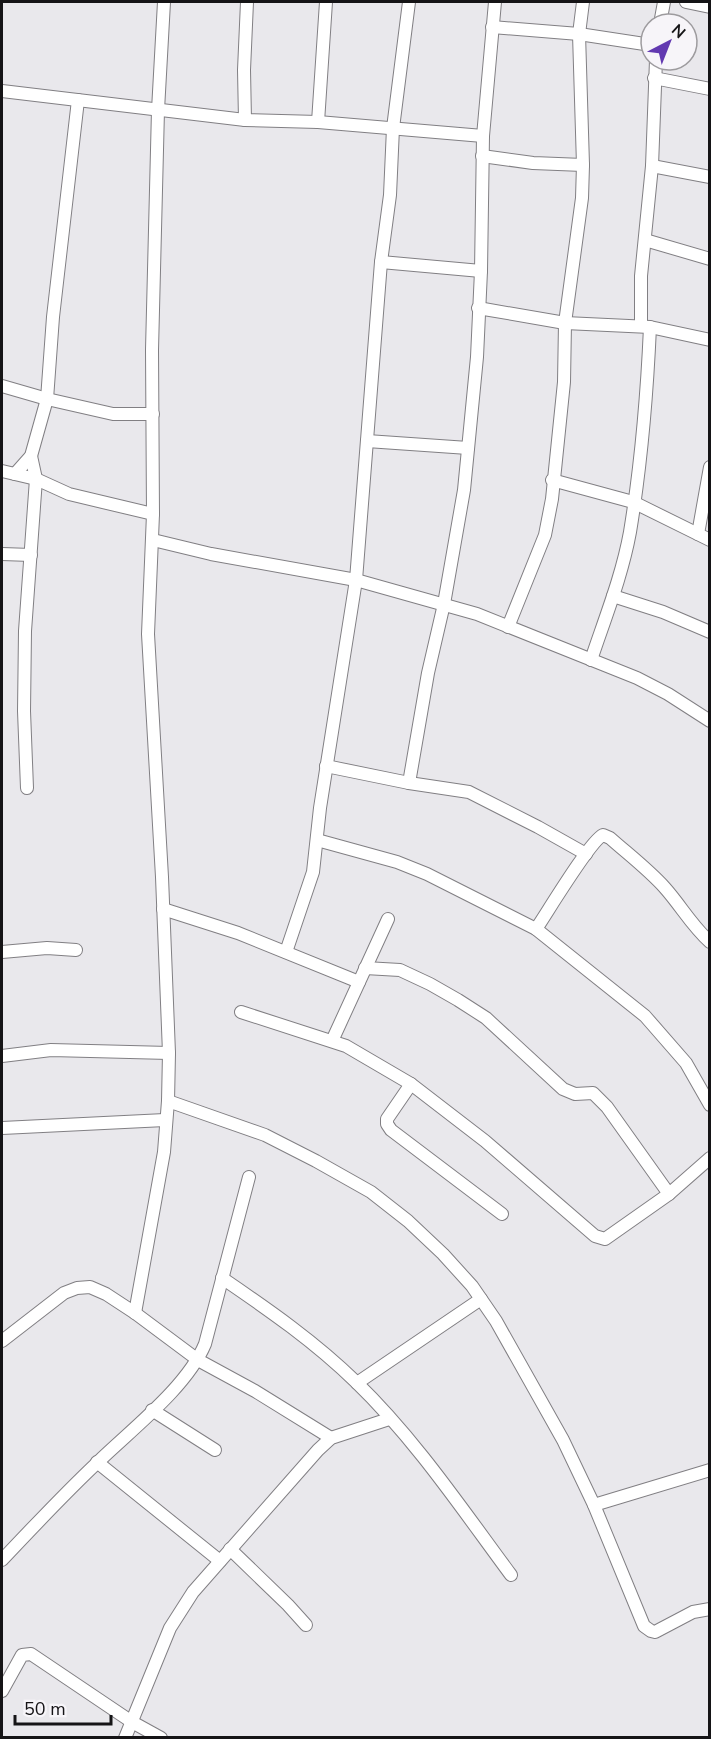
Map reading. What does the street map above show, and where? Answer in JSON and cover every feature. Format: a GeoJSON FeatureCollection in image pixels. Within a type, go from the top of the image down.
{"type":"FeatureCollection","features":[{"type":"Feature","properties":{"kind":"street"},"geometry":{"type":"LineString","coordinates":[[135,1313],[164,1152],[168,1101],[169,1053],[164,909],[148,634],[153,540],[158,110],[164,2]]}},
{"type":"Feature","properties":{"kind":"street"},"geometry":{"type":"LineString","coordinates":[[245,120],[244,70],[247,2]]}},
{"type":"Feature","properties":{"kind":"street"},"geometry":{"type":"LineString","coordinates":[[318,122],[326,2]]}},
{"type":"Feature","properties":{"kind":"street"},"geometry":{"type":"LineString","coordinates":[[286,952],[313,872],[326,766],[356,580],[381,262],[390,195],[393,128],[408,2]]}},
{"type":"Feature","properties":{"kind":"street"},"geometry":{"type":"LineString","coordinates":[[409,783],[464,490],[477,357],[483,136],[495,2]]}},
{"type":"Feature","properties":{"kind":"street"},"geometry":{"type":"LineString","coordinates":[[508,627],[544,535],[552,499],[552,480],[564,382],[565,323],[576,250],[583,165],[579,34],[583,2]]}},
{"type":"Feature","properties":{"kind":"street"},"geometry":{"type":"LineString","coordinates":[[686,2],[710,7]]}},
{"type":"Feature","properties":{"kind":"street"},"geometry":{"type":"LineString","coordinates":[[492,27],[579,34],[639,43]]}},
{"type":"Feature","properties":{"kind":"street"},"geometry":{"type":"LineString","coordinates":[[591,660],[613,596],[629,534],[641,443],[645,326],[641,276],[652,166],[655,72]]}},
{"type":"Feature","properties":{"kind":"street"},"geometry":{"type":"LineString","coordinates":[[654,78],[710,89]]}},
{"type":"Feature","properties":{"kind":"street"},"geometry":{"type":"LineString","coordinates":[[2,91],[245,120],[318,122],[483,136]]}},
{"type":"Feature","properties":{"kind":"street"},"geometry":{"type":"LineString","coordinates":[[15,474],[31,456],[47,399],[53,317],[78,100]]}},
{"type":"Feature","properties":{"kind":"street"},"geometry":{"type":"LineString","coordinates":[[482,156],[533,163],[583,165]]}},
{"type":"Feature","properties":{"kind":"street"},"geometry":{"type":"LineString","coordinates":[[652,166],[710,177]]}},
{"type":"Feature","properties":{"kind":"street"},"geometry":{"type":"LineString","coordinates":[[645,240],[710,259]]}},
{"type":"Feature","properties":{"kind":"street"},"geometry":{"type":"LineString","coordinates":[[381,262],[481,271]]}},
{"type":"Feature","properties":{"kind":"street"},"geometry":{"type":"LineString","coordinates":[[478,308],[565,323],[645,326],[710,340]]}},
{"type":"Feature","properties":{"kind":"street"},"geometry":{"type":"LineString","coordinates":[[2,386],[113,414],[153,414]]}},
{"type":"Feature","properties":{"kind":"street"},"geometry":{"type":"LineString","coordinates":[[367,441],[468,448]]}},
{"type":"Feature","properties":{"kind":"street"},"geometry":{"type":"LineString","coordinates":[[27,788],[24,711],[25,631],[36,479],[31,456]]}},
{"type":"Feature","properties":{"kind":"street"},"geometry":{"type":"LineString","coordinates":[[552,480],[633,502],[704,537],[710,467]]}},
{"type":"Feature","properties":{"kind":"street"},"geometry":{"type":"LineString","coordinates":[[2,471],[36,479],[69,494],[153,514]]}},
{"type":"Feature","properties":{"kind":"street"},"geometry":{"type":"LineString","coordinates":[[153,540],[211,554],[356,580],[477,614],[637,678],[668,694],[710,721]]}},
{"type":"Feature","properties":{"kind":"street"},"geometry":{"type":"LineString","coordinates":[[2,554],[31,555]]}},
{"type":"Feature","properties":{"kind":"street"},"geometry":{"type":"LineString","coordinates":[[613,596],[663,612],[710,632]]}},
{"type":"Feature","properties":{"kind":"street"},"geometry":{"type":"LineString","coordinates":[[326,766],[409,783],[470,792],[586,854]]}},
{"type":"Feature","properties":{"kind":"street"},"geometry":{"type":"LineString","coordinates":[[536,929],[598,837],[603,835],[610,838],[663,886],[686,911],[693,925],[710,942]]}},
{"type":"Feature","properties":{"kind":"street"},"geometry":{"type":"LineString","coordinates":[[317,840],[368,853],[417,870],[536,929],[645,1016],[686,1063],[710,1105]]}},
{"type":"Feature","properties":{"kind":"street"},"geometry":{"type":"LineString","coordinates":[[164,909],[286,952],[359,982]]}},
{"type":"Feature","properties":{"kind":"street"},"geometry":{"type":"LineString","coordinates":[[332,1041],[388,919]]}},
{"type":"Feature","properties":{"kind":"street"},"geometry":{"type":"LineString","coordinates":[[2,952],[47,948],[76,950]]}},
{"type":"Feature","properties":{"kind":"street"},"geometry":{"type":"LineString","coordinates":[[366,968],[400,970],[430,984],[486,1018],[563,1089],[575,1094],[593,1093],[607,1107],[669,1194]]}},
{"type":"Feature","properties":{"kind":"street"},"geometry":{"type":"LineString","coordinates":[[241,1012],[346,1046],[411,1084],[485,1141],[600,1238],[605,1239],[669,1194],[710,1158]]}},
{"type":"Feature","properties":{"kind":"street"},"geometry":{"type":"LineString","coordinates":[[2,1056],[51,1050],[169,1053]]}},
{"type":"Feature","properties":{"kind":"street"},"geometry":{"type":"LineString","coordinates":[[411,1084],[387,1119],[391,1130],[502,1214]]}},
{"type":"Feature","properties":{"kind":"street"},"geometry":{"type":"LineString","coordinates":[[168,1101],[265,1135],[370,1192],[408,1221],[443,1254],[481,1299],[496,1321],[563,1440],[594,1505],[647,1629],[655,1632],[693,1612],[710,1609]]}},
{"type":"Feature","properties":{"kind":"street"},"geometry":{"type":"LineString","coordinates":[[2,1128],[165,1120]]}},
{"type":"Feature","properties":{"kind":"street"},"geometry":{"type":"LineString","coordinates":[[2,1560],[97,1462],[152,1410],[198,1360],[205,1344],[249,1177]]}},
{"type":"Feature","properties":{"kind":"street"},"geometry":{"type":"LineString","coordinates":[[222,1278],[296,1329],[357,1383],[430,1465],[511,1575]]}},
{"type":"Feature","properties":{"kind":"street"},"geometry":{"type":"LineString","coordinates":[[2,1341],[64,1293],[77,1288],[90,1287],[106,1294],[135,1313],[198,1360],[255,1391],[331,1438]]}},
{"type":"Feature","properties":{"kind":"street"},"geometry":{"type":"LineString","coordinates":[[357,1383],[481,1299]]}},
{"type":"Feature","properties":{"kind":"street"},"geometry":{"type":"LineString","coordinates":[[152,1410],[215,1450]]}},
{"type":"Feature","properties":{"kind":"street"},"geometry":{"type":"LineString","coordinates":[[125,1737],[170,1628],[193,1592],[331,1438],[389,1419]]}},
{"type":"Feature","properties":{"kind":"street"},"geometry":{"type":"LineString","coordinates":[[97,1462],[220,1560]]}},
{"type":"Feature","properties":{"kind":"street"},"geometry":{"type":"LineString","coordinates":[[594,1505],[710,1470]]}},
{"type":"Feature","properties":{"kind":"street"},"geometry":{"type":"LineString","coordinates":[[230,1549],[306,1625]]}},
{"type":"Feature","properties":{"kind":"street"},"geometry":{"type":"LineString","coordinates":[[2,1691],[22,1655],[31,1654],[132,1722],[161,1737]]}}]}
